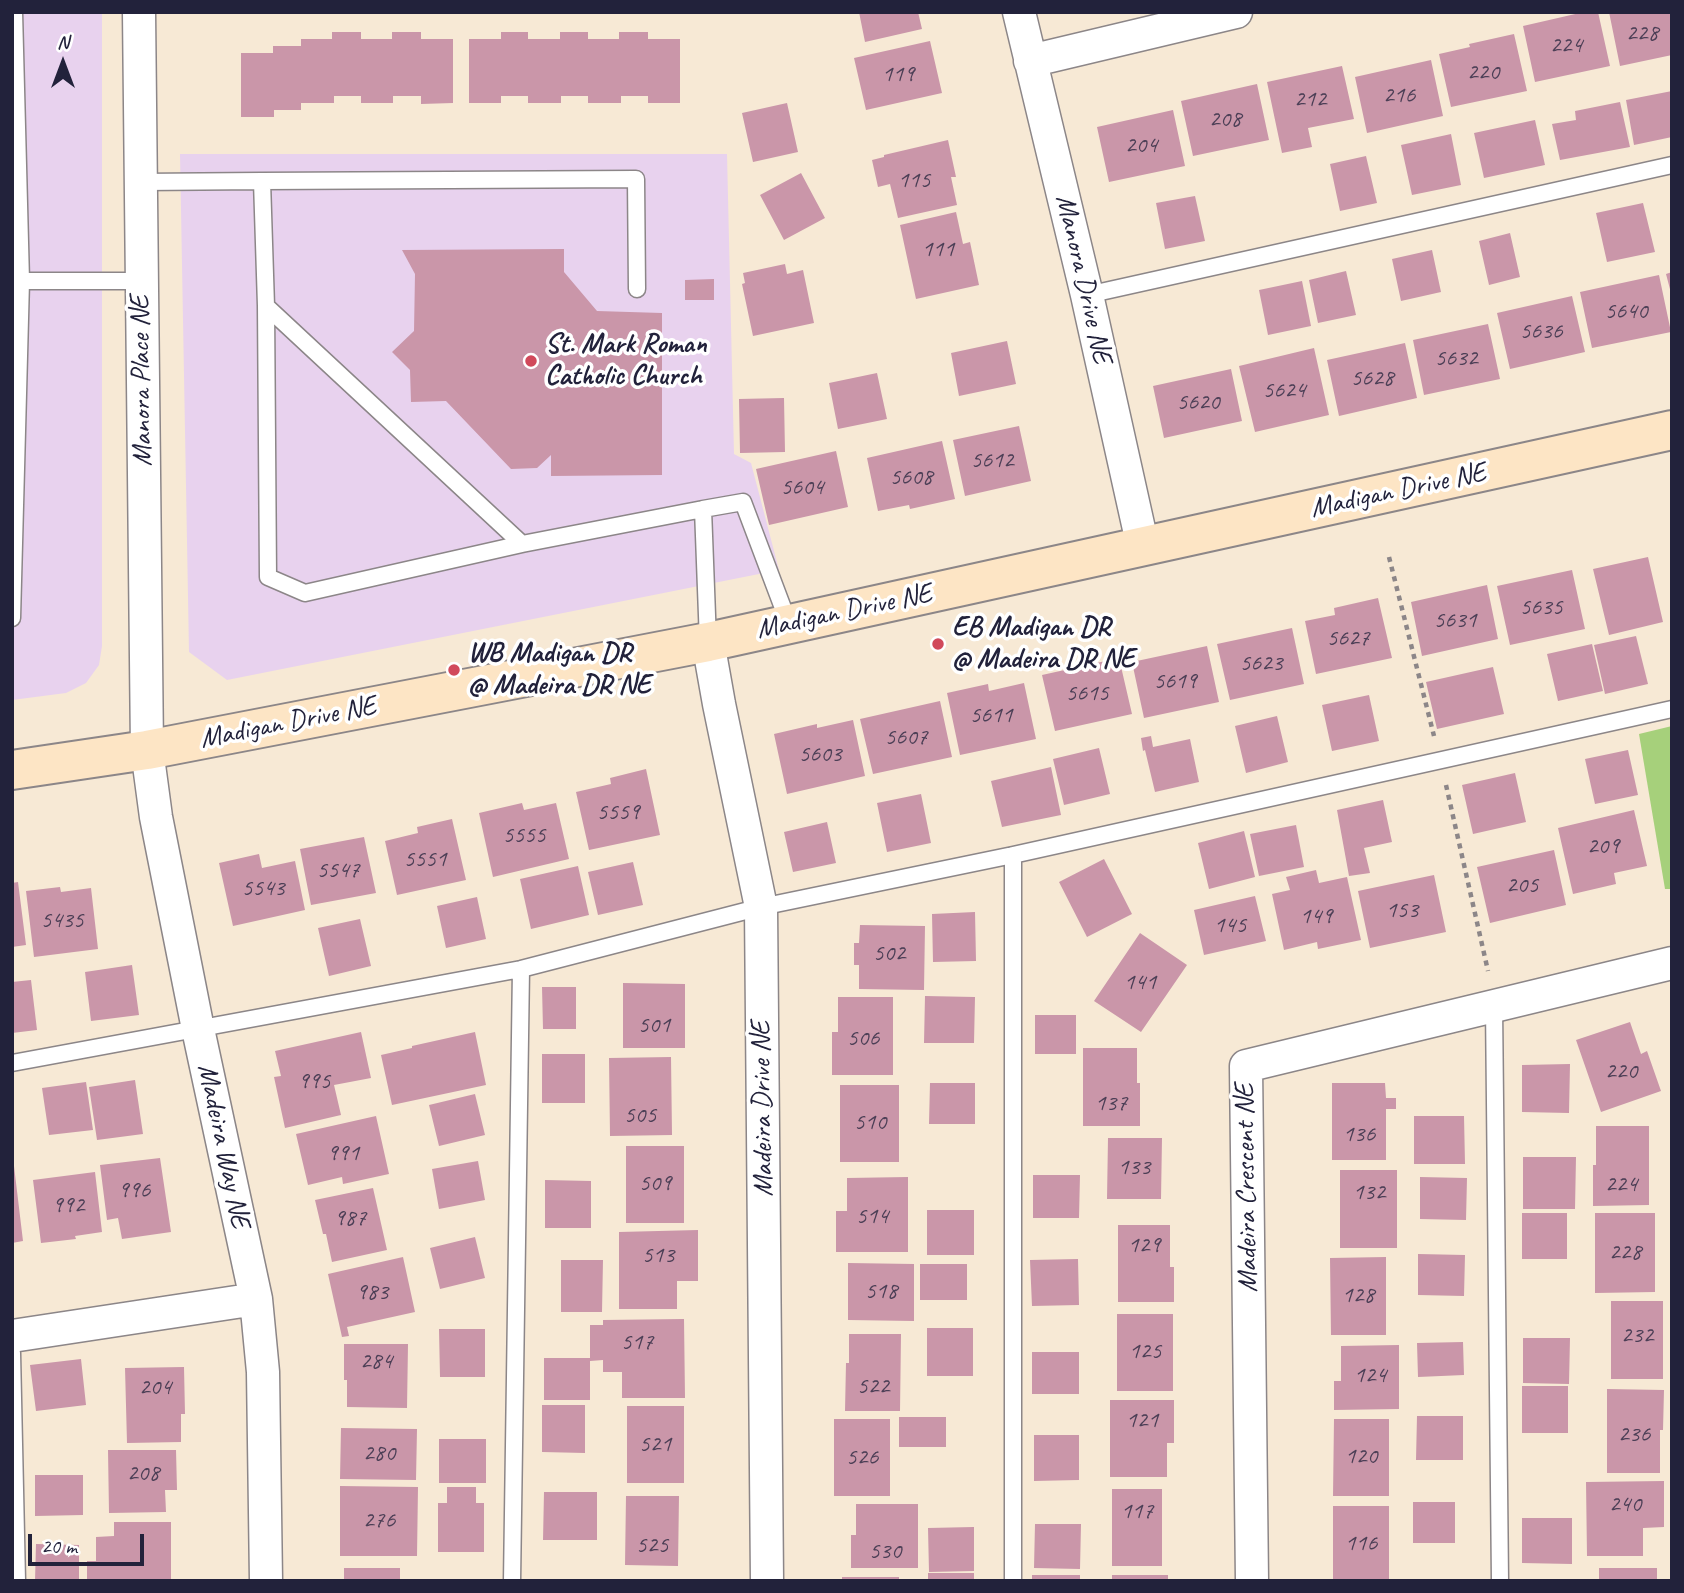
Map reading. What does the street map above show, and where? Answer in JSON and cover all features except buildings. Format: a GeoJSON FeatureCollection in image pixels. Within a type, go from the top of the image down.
{"type":"FeatureCollection","features":[{"type":"Feature","properties":{"kind":"street","name":"Manora Place NE"},"geometry":{"type":"LineString","coordinates":[[139,12],[146,750]]}},
{"type":"Feature","properties":{"kind":"street","name":"Manora Drive NE"},"geometry":{"type":"LineString","coordinates":[[1019,12],[1087,295],[1143,547]]}},
{"type":"Feature","properties":{"kind":"street"},"geometry":{"type":"LineString","coordinates":[[1030,61],[1236,12]]}},
{"type":"Feature","properties":{"kind":"street","name":"Madigan Drive NE"},"geometry":{"type":"LineString","coordinates":[[12,770],[146,750],[708,642],[1672,430]]}},
{"type":"Feature","properties":{"kind":"street","name":"Madeira Drive NE"},"geometry":{"type":"LineString","coordinates":[[708,642],[761,907],[767,1581]]}},
{"type":"Feature","properties":{"kind":"street","name":"Madeira Way NE"},"geometry":{"type":"LineString","coordinates":[[146,750],[156,817],[198,1029],[256,1299],[263,1372],[266,1581]]}},
{"type":"Feature","properties":{"kind":"street","name":"Madeira Crescent NE"},"geometry":{"type":"LineString","coordinates":[[1252,1581],[1246,1066],[1672,963]]}},
{"type":"Feature","properties":{"kind":"street"},"geometry":{"type":"LineString","coordinates":[[12,1336],[256,1299]]}},
{"type":"Feature","properties":{"kind":"lane"},"geometry":{"type":"LineString","coordinates":[[12,618],[21,281],[14,12]]}},
{"type":"Feature","properties":{"kind":"lane"},"geometry":{"type":"LineString","coordinates":[[1087,295],[1672,165]]}},
{"type":"Feature","properties":{"kind":"lane"},"geometry":{"type":"LineString","coordinates":[[141,182],[636,178],[637,289]]}},
{"type":"Feature","properties":{"kind":"lane"},"geometry":{"type":"LineString","coordinates":[[262,181],[266,306],[268,577],[305,593],[522,544],[743,502],[789,624]]}},
{"type":"Feature","properties":{"kind":"lane"},"geometry":{"type":"LineString","coordinates":[[21,281],[141,281]]}},
{"type":"Feature","properties":{"kind":"lane"},"geometry":{"type":"LineString","coordinates":[[266,306],[522,544]]}},
{"type":"Feature","properties":{"kind":"lane"},"geometry":{"type":"LineString","coordinates":[[703,509],[708,642]]}},
{"type":"Feature","properties":{"kind":"lane"},"geometry":{"type":"LineString","coordinates":[[12,1063],[521,969],[761,907],[1013,855],[1672,709]]}},
{"type":"Feature","properties":{"kind":"lane"},"geometry":{"type":"LineString","coordinates":[[1013,855],[1013,1581]]}},
{"type":"Feature","properties":{"kind":"lane"},"geometry":{"type":"LineString","coordinates":[[513,1581],[521,969]]}},
{"type":"Feature","properties":{"kind":"lane"},"geometry":{"type":"LineString","coordinates":[[1494,1006],[1500,1581]]}},
{"type":"Feature","properties":{"kind":"lane"},"geometry":{"type":"LineString","coordinates":[[12,1353],[17,1581]]}},
{"type":"Feature","properties":{"kind":"shaded area"},"geometry":{"type":"Polygon","coordinates":[[[12,12],[102,12],[102,646],[99,665],[86,683],[66,693],[12,700],[12,12]]]}},
{"type":"Feature","properties":{"kind":"shaded area"},"geometry":{"type":"Polygon","coordinates":[[[180,154],[727,154],[734,454],[751,463],[779,570],[227,680],[189,652],[180,154]]]}},
{"type":"Feature","properties":{"kind":"green space"},"geometry":{"type":"Polygon","coordinates":[[[1672,726],[1672,889],[1665,889],[1639,734],[1672,726]]]}},
{"type":"Feature","properties":{"kind":"place","name":"St. Mark Roman Catholic Church"},"geometry":{"type":"Point","coordinates":[531,361]}},
{"type":"Feature","properties":{"kind":"place","name":"EB Madigan DR @ Madeira DR NE"},"geometry":{"type":"Point","coordinates":[938,644]}},
{"type":"Feature","properties":{"kind":"place","name":"WB Madigan DR @ Madeira DR NE"},"geometry":{"type":"Point","coordinates":[454,670]}}]}
